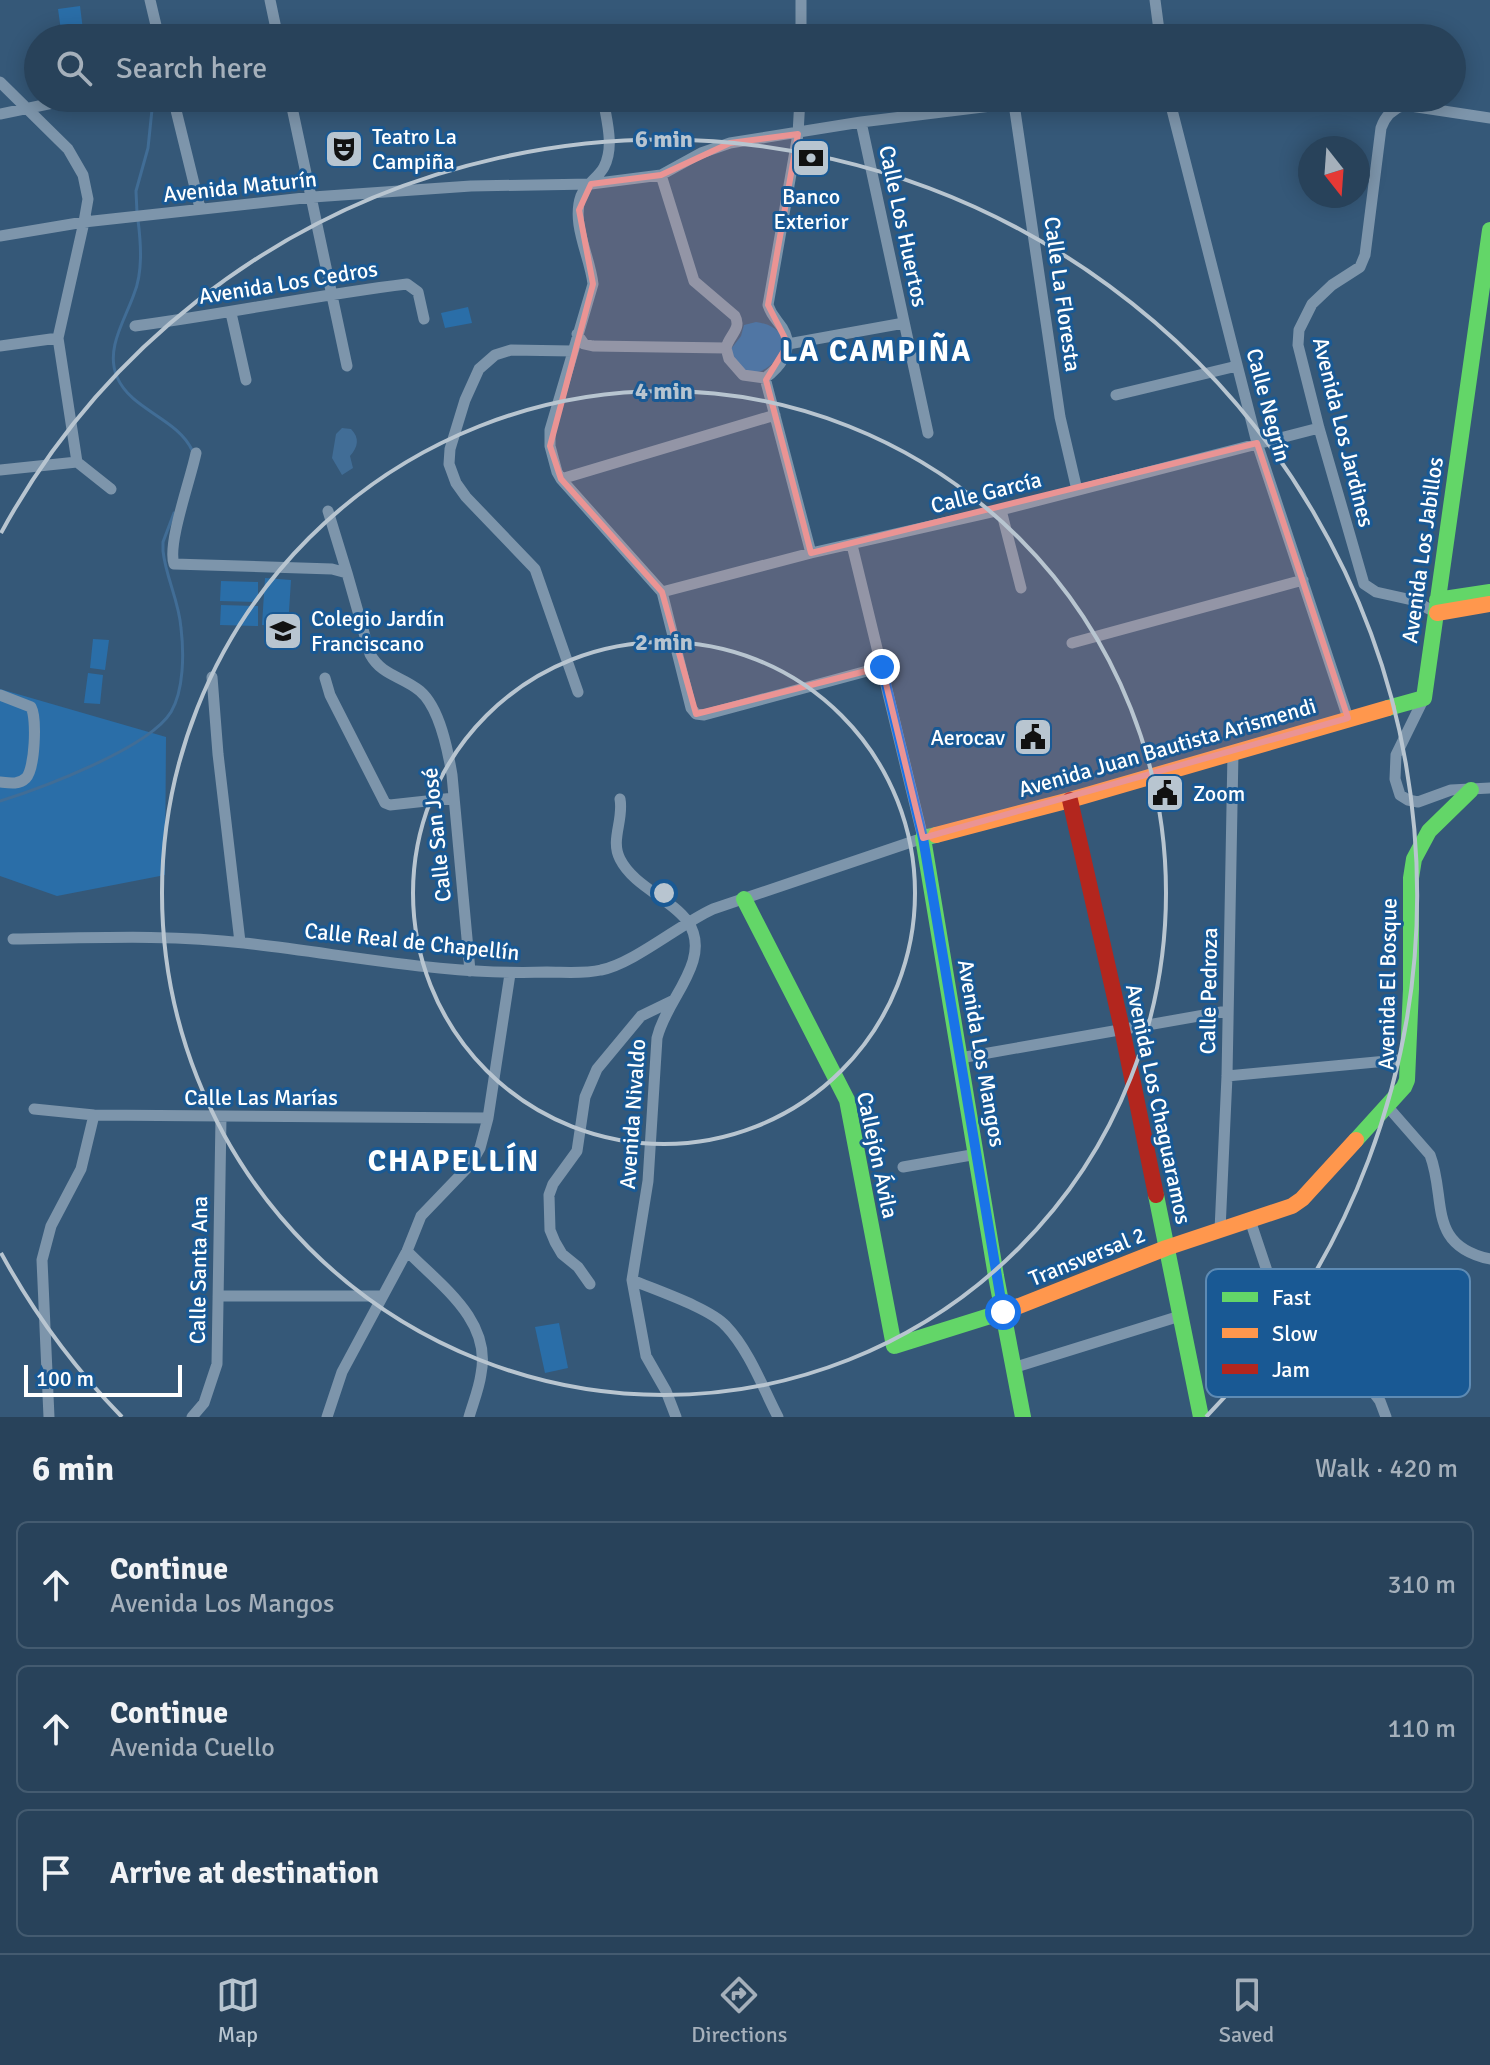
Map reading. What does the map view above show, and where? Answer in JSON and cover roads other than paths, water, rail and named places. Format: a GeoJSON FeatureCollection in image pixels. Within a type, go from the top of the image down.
{"type":"FeatureCollection","features":[{"type":"Feature","properties":{"kind":"street"},"geometry":{"type":"LineString","coordinates":[[150,0],[156,24]]}},
{"type":"Feature","properties":{"kind":"street"},"geometry":{"type":"LineString","coordinates":[[270,0],[275,24]]}},
{"type":"Feature","properties":{"kind":"street"},"geometry":{"type":"LineString","coordinates":[[801,0],[801,24]]}},
{"type":"Feature","properties":{"kind":"street"},"geometry":{"type":"LineString","coordinates":[[1155,0],[1158,24]]}},
{"type":"Feature","properties":{"kind":"street"},"geometry":{"type":"LineString","coordinates":[[0,82],[24,107]]}},
{"type":"Feature","properties":{"kind":"street"},"geometry":{"type":"LineString","coordinates":[[0,114],[24,109]]}},
{"type":"Feature","properties":{"kind":"street"},"geometry":{"type":"LineString","coordinates":[[29,112],[76,159],[83,175],[88,199],[58,338],[77,462],[111,489]]}},
{"type":"Feature","properties":{"kind":"street"},"geometry":{"type":"LineString","coordinates":[[176,112],[200,208]]}},
{"type":"Feature","properties":{"kind":"street"},"geometry":{"type":"LineString","coordinates":[[293,112],[347,366]]}},
{"type":"Feature","properties":{"kind":"street"},"geometry":{"type":"LineString","coordinates":[[605,112],[610,141],[606,165],[581,195],[579,210],[580,231],[593,284],[550,430],[553,461],[561,479],[662,592],[691,708],[696,714],[704,715],[882,667]]}},
{"type":"Feature","properties":{"kind":"street"},"geometry":{"type":"LineString","coordinates":[[799,112],[798,134],[768,305],[772,319],[787,336],[788,344],[782,363],[765,378],[743,375],[729,359],[726,348],[736,331],[735,316],[694,281],[661,175],[701,153],[730,143],[798,134],[861,122],[946,112]]}},
{"type":"Feature","properties":{"kind":"street","name":"Calle La Floresta"},"geometry":{"type":"LineString","coordinates":[[1015,112],[1060,417],[1077,490]]}},
{"type":"Feature","properties":{"kind":"street","name":"Calle Negrín"},"geometry":{"type":"LineString","coordinates":[[1173,112],[1257,443],[1348,718]]}},
{"type":"Feature","properties":{"kind":"street","name":"Avenida Los Jardines"},"geometry":{"type":"LineString","coordinates":[[1390,112],[1381,128],[1365,255],[1360,267],[1320,295],[1304,316],[1298,345],[1364,584],[1376,592],[1437,606]]}},
{"type":"Feature","properties":{"kind":"street"},"geometry":{"type":"LineString","coordinates":[[1457,112],[1490,118]]}},
{"type":"Feature","properties":{"kind":"street","name":"Calle Los Huertos"},"geometry":{"type":"LineString","coordinates":[[861,122],[928,433]]}},
{"type":"Feature","properties":{"kind":"street","name":"Avenida Maturín"},"geometry":{"type":"LineString","coordinates":[[0,236],[84,222],[313,197],[471,186],[591,184],[661,175]]}},
{"type":"Feature","properties":{"kind":"street","name":"Avenida Los Jabillos"},"geometry":{"type":"LineString","coordinates":[[1471,790],[1451,790],[1418,802],[1400,795],[1395,779],[1396,755],[1424,698],[1490,230]]}},
{"type":"Feature","properties":{"kind":"street","name":"Avenida Los Cedros"},"geometry":{"type":"LineString","coordinates":[[135,326],[407,284],[418,292],[424,319]]}},
{"type":"Feature","properties":{"kind":"street"},"geometry":{"type":"LineString","coordinates":[[231,313],[246,380]]}},
{"type":"Feature","properties":{"kind":"street"},"geometry":{"type":"LineString","coordinates":[[788,344],[904,323]]}},
{"type":"Feature","properties":{"kind":"street"},"geometry":{"type":"LineString","coordinates":[[577,334],[584,344],[593,346],[726,348]]}},
{"type":"Feature","properties":{"kind":"street"},"geometry":{"type":"LineString","coordinates":[[0,346],[58,338]]}},
{"type":"Feature","properties":{"kind":"street"},"geometry":{"type":"LineString","coordinates":[[572,351],[511,350],[486,362],[479,369],[465,400],[450,449],[449,464],[456,483],[466,497],[535,569],[578,692]]}},
{"type":"Feature","properties":{"kind":"street"},"geometry":{"type":"LineString","coordinates":[[1116,395],[1237,366]]}},
{"type":"Feature","properties":{"kind":"street"},"geometry":{"type":"LineString","coordinates":[[765,378],[811,553]]}},
{"type":"Feature","properties":{"kind":"street"},"geometry":{"type":"LineString","coordinates":[[561,479],[775,415]]}},
{"type":"Feature","properties":{"kind":"street","name":"Calle García"},"geometry":{"type":"LineString","coordinates":[[662,592],[811,553],[1001,510],[1319,428]]}},
{"type":"Feature","properties":{"kind":"street"},"geometry":{"type":"LineString","coordinates":[[196,453],[174,541],[172,561],[176,565],[332,569],[347,573]]}},
{"type":"Feature","properties":{"kind":"street"},"geometry":{"type":"LineString","coordinates":[[0,470],[77,462]]}},
{"type":"Feature","properties":{"kind":"street"},"geometry":{"type":"LineString","coordinates":[[1001,510],[1021,588]]}},
{"type":"Feature","properties":{"kind":"street","name":"Calle San José"},"geometry":{"type":"LineString","coordinates":[[328,511],[370,654],[383,672],[420,691],[431,704],[447,749],[470,971]]}},
{"type":"Feature","properties":{"kind":"street"},"geometry":{"type":"LineString","coordinates":[[852,545],[923,838]]}},
{"type":"Feature","properties":{"kind":"street"},"geometry":{"type":"LineString","coordinates":[[1072,643],[1303,580]]}},
{"type":"Feature","properties":{"kind":"street"},"geometry":{"type":"LineString","coordinates":[[1437,606],[1490,592]]}},
{"type":"Feature","properties":{"kind":"street"},"geometry":{"type":"LineString","coordinates":[[1437,606],[1490,604]]}},
{"type":"Feature","properties":{"kind":"street"},"geometry":{"type":"LineString","coordinates":[[212,677],[240,942]]}},
{"type":"Feature","properties":{"kind":"street"},"geometry":{"type":"LineString","coordinates":[[325,678],[330,695],[385,803],[454,798]]}},
{"type":"Feature","properties":{"kind":"street"},"geometry":{"type":"LineString","coordinates":[[0,695],[31,707],[36,720],[30,772],[18,783],[0,782]]}},
{"type":"Feature","properties":{"kind":"street","name":"Avenida Juan Bautista Arismendi"},"geometry":{"type":"LineString","coordinates":[[923,838],[1070,800],[1424,698]]}},
{"type":"Feature","properties":{"kind":"street","name":"Calle Pedroza"},"geometry":{"type":"LineString","coordinates":[[1220,1230],[1227,1076],[1233,752]]}},
{"type":"Feature","properties":{"kind":"street"},"geometry":{"type":"LineString","coordinates":[[1471,790],[1490,788]]}},
{"type":"Feature","properties":{"kind":"street","name":"Avenida El Bosque"},"geometry":{"type":"LineString","coordinates":[[1250,1220],[1292,1206],[1302,1199],[1404,1087],[1408,1059],[1411,878],[1414,859],[1429,831],[1471,790]]}},
{"type":"Feature","properties":{"kind":"street"},"geometry":{"type":"LineString","coordinates":[[620,799],[622,811],[616,843],[622,862],[643,886],[689,920]]}},
{"type":"Feature","properties":{"kind":"street","name":"Avenida Los Chaguaramos"},"geometry":{"type":"LineString","coordinates":[[1070,800],[1122,1029],[1201,1417]]}},
{"type":"Feature","properties":{"kind":"street","name":"Calle Real de Chapellín"},"geometry":{"type":"LineString","coordinates":[[13,939],[119,938],[240,942],[470,971],[510,974],[599,971],[610,968],[689,920],[923,838]]}},
{"type":"Feature","properties":{"kind":"street","name":"Avenida Los Mangos"},"geometry":{"type":"LineString","coordinates":[[923,838],[1023,1417]]}},
{"type":"Feature","properties":{"kind":"street","name":"Callejón Ávila"},"geometry":{"type":"LineString","coordinates":[[744,899],[847,1100],[894,1346]]}},
{"type":"Feature","properties":{"kind":"street","name":"Avenida Nivaldo"},"geometry":{"type":"LineString","coordinates":[[676,1417],[666,1391],[646,1356],[632,1280],[648,1181],[657,1038],[693,961],[694,937],[689,920]]}},
{"type":"Feature","properties":{"kind":"street"},"geometry":{"type":"LineString","coordinates":[[327,1417],[342,1372],[380,1296],[407,1251],[421,1216],[471,1164],[480,1148],[488,1118],[510,974]]}},
{"type":"Feature","properties":{"kind":"street"},"geometry":{"type":"LineString","coordinates":[[590,1284],[555,1242],[550,1230],[549,1195],[553,1184],[577,1151],[585,1097],[597,1069],[641,1016],[672,1001]]}},
{"type":"Feature","properties":{"kind":"street"},"geometry":{"type":"LineString","coordinates":[[960,1058],[1227,1011]]}},
{"type":"Feature","properties":{"kind":"street"},"geometry":{"type":"LineString","coordinates":[[1227,1076],[1408,1059]]}},
{"type":"Feature","properties":{"kind":"street"},"geometry":{"type":"LineString","coordinates":[[1388,1107],[1430,1155],[1440,1214],[1447,1231],[1470,1254],[1490,1259]]}},
{"type":"Feature","properties":{"kind":"street","name":"Calle Las Marías"},"geometry":{"type":"LineString","coordinates":[[34,1109],[94,1115],[488,1118]]}},
{"type":"Feature","properties":{"kind":"street"},"geometry":{"type":"LineString","coordinates":[[49,1417],[42,1260],[51,1226],[81,1169],[94,1115]]}},
{"type":"Feature","properties":{"kind":"street","name":"Calle Santa Ana"},"geometry":{"type":"LineString","coordinates":[[192,1417],[204,1403],[217,1364],[221,1117]]}},
{"type":"Feature","properties":{"kind":"street"},"geometry":{"type":"LineString","coordinates":[[903,1167],[977,1154]]}},
{"type":"Feature","properties":{"kind":"street"},"geometry":{"type":"LineString","coordinates":[[1250,1220],[1266,1269]]}},
{"type":"Feature","properties":{"kind":"street","name":"Transversal 2"},"geometry":{"type":"LineString","coordinates":[[894,1346],[1003,1312],[1166,1248],[1250,1220]]}},
{"type":"Feature","properties":{"kind":"street"},"geometry":{"type":"LineString","coordinates":[[407,1251],[460,1304],[479,1331],[482,1372],[469,1417]]}},
{"type":"Feature","properties":{"kind":"street"},"geometry":{"type":"LineString","coordinates":[[632,1280],[710,1314],[725,1324],[738,1341],[778,1417]]}},
{"type":"Feature","properties":{"kind":"street"},"geometry":{"type":"LineString","coordinates":[[218,1296],[380,1296]]}},
{"type":"Feature","properties":{"kind":"street"},"geometry":{"type":"LineString","coordinates":[[1013,1368],[1180,1316]]}},
{"type":"Feature","properties":{"kind":"street"},"geometry":{"type":"LineString","coordinates":[[1377,1397],[1386,1417]]}},
{"type":"Feature","properties":{"kind":"waterway"},"geometry":{"type":"LineString","coordinates":[[137,213],[136,191],[148,148],[152,112]]}},
{"type":"Feature","properties":{"kind":"waterway"},"geometry":{"type":"LineString","coordinates":[[138,220],[139,277],[115,345],[114,366],[117,377],[133,398],[176,430],[192,450]]}},
{"type":"Feature","properties":{"kind":"waterway"},"geometry":{"type":"LineString","coordinates":[[0,801],[67,777],[118,753],[159,726],[171,712],[181,682],[183,660],[180,618],[163,551],[163,542],[174,513]]}},
{"type":"Feature","properties":{"kind":"place","name":"Teatro La Campiña"},"geometry":{"type":"Point","coordinates":[344,149]}},
{"type":"Feature","properties":{"kind":"place","name":"Banco Exterior"},"geometry":{"type":"Point","coordinates":[811,158]}},
{"type":"Feature","properties":{"kind":"place","name":"Colegio Jardín Franciscano"},"geometry":{"type":"Point","coordinates":[283,631]}},
{"type":"Feature","properties":{"kind":"place","name":"Aerocav"},"geometry":{"type":"Point","coordinates":[1033,737]}},
{"type":"Feature","properties":{"kind":"place","name":"Zoom"},"geometry":{"type":"Point","coordinates":[1165,793]}},
{"type":"Feature","properties":{"kind":"district","name":"LA CAMPIÑA"},"geometry":{"type":"Point","coordinates":[877,351]}},
{"type":"Feature","properties":{"kind":"district","name":"CHAPELLÍN"},"geometry":{"type":"Point","coordinates":[454,1161]}}]}
